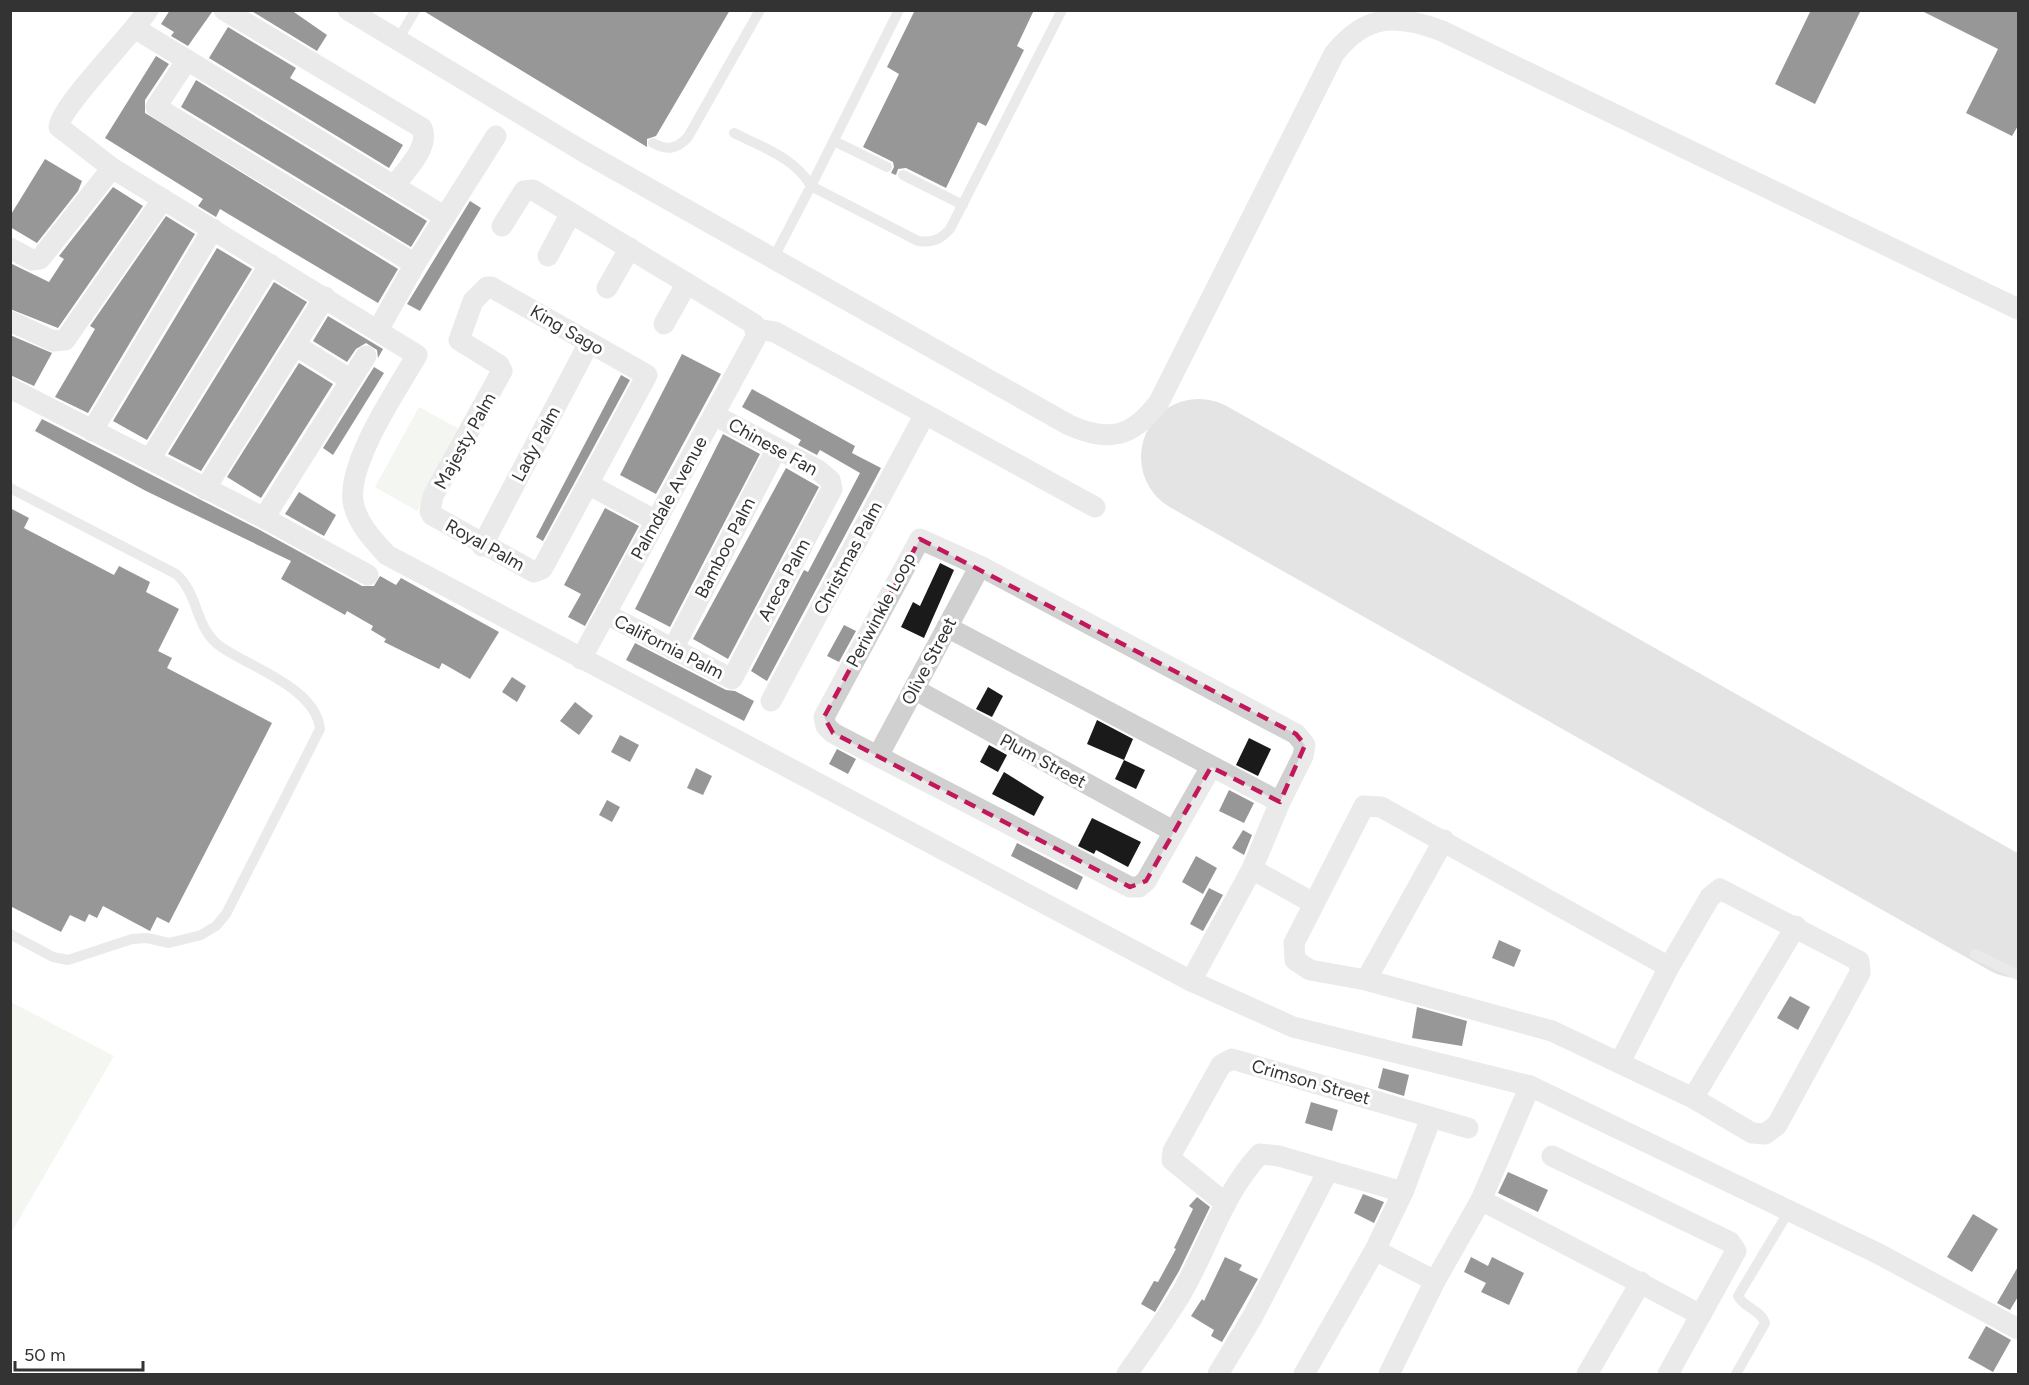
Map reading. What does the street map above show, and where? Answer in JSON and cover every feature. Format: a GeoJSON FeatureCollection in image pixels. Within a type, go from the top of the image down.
{"type":"FeatureCollection","features":[{"type":"Feature","properties":{"kind":"street"},"geometry":{"type":"LineString","coordinates":[[148,10],[136,29],[66,110],[59,122],[59,127],[112,168],[417,355],[357,465],[353,502],[368,534],[387,555],[1191,981],[1293,1027],[1530,1086],[1879,1254],[2019,1329]]}},
{"type":"Feature","properties":{"kind":"street"},"geometry":{"type":"LineString","coordinates":[[224,10],[423,128],[426,136],[423,146],[395,185]]}},
{"type":"Feature","properties":{"kind":"street"},"geometry":{"type":"LineString","coordinates":[[348,10],[576,147],[1070,425],[1107,436],[1130,430],[1142,422],[1159,402],[1334,54],[1351,36],[1374,22],[1401,18],[1442,31],[2019,309]]}},
{"type":"Feature","properties":{"kind":"street"},"geometry":{"type":"LineString","coordinates":[[136,29],[444,217]]}},
{"type":"Feature","properties":{"kind":"street"},"geometry":{"type":"LineString","coordinates":[[187,60],[156,107],[415,264]]}},
{"type":"Feature","properties":{"kind":"street"},"geometry":{"type":"LineString","coordinates":[[378,330],[415,264],[495,136]]}},
{"type":"Feature","properties":{"kind":"street"},"geometry":{"type":"LineString","coordinates":[[10,248],[32,260],[40,259],[112,168]]}},
{"type":"Feature","properties":{"kind":"street"},"geometry":{"type":"LineString","coordinates":[[502,226],[524,191],[533,190],[754,324],[757,333],[775,332],[1095,507]]}},
{"type":"Feature","properties":{"kind":"street"},"geometry":{"type":"LineString","coordinates":[[10,321],[53,341],[65,340],[163,199]]}},
{"type":"Feature","properties":{"kind":"street"},"geometry":{"type":"LineString","coordinates":[[548,256],[572,213]]}},
{"type":"Feature","properties":{"kind":"street"},"geometry":{"type":"LineString","coordinates":[[92,431],[213,229]]}},
{"type":"Feature","properties":{"kind":"street"},"geometry":{"type":"LineString","coordinates":[[607,288],[630,248]]}},
{"type":"Feature","properties":{"kind":"street"},"geometry":{"type":"LineString","coordinates":[[150,459],[270,264]]}},
{"type":"Feature","properties":{"kind":"street"},"geometry":{"type":"LineString","coordinates":[[664,324],[687,283]]}},
{"type":"Feature","properties":{"kind":"street","name":"King Sago"},"geometry":{"type":"LineString","coordinates":[[502,371],[499,365],[459,340],[473,302],[487,287],[491,287],[647,375],[588,484]]}},
{"type":"Feature","properties":{"kind":"street"},"geometry":{"type":"LineString","coordinates":[[205,489],[324,297]]}},
{"type":"Feature","properties":{"kind":"street","name":"Palmdale Avenue"},"geometry":{"type":"LineString","coordinates":[[581,659],[757,333]]}},
{"type":"Feature","properties":{"kind":"street","name":"Lady Palm"},"geometry":{"type":"LineString","coordinates":[[482,546],[589,343]]}},
{"type":"Feature","properties":{"kind":"street"},"geometry":{"type":"LineString","coordinates":[[295,345],[351,380]]}},
{"type":"Feature","properties":{"kind":"street"},"geometry":{"type":"LineString","coordinates":[[264,518],[366,356]]}},
{"type":"Feature","properties":{"kind":"street","name":"Majesty Palm"},"geometry":{"type":"LineString","coordinates":[[430,511],[433,496],[502,371]]}},
{"type":"Feature","properties":{"kind":"street"},"geometry":{"type":"LineString","coordinates":[[10,388],[368,574]]}},
{"type":"Feature","properties":{"kind":"street","name":"Christmas Palm"},"geometry":{"type":"LineString","coordinates":[[771,701],[925,414]]}},
{"type":"Feature","properties":{"kind":"street","name":"Chinese Fan"},"geometry":{"type":"LineString","coordinates":[[714,415],[818,470],[830,480]]}},
{"type":"Feature","properties":{"kind":"street","name":"Bamboo Palm"},"geometry":{"type":"LineString","coordinates":[[673,649],[777,448]]}},
{"type":"Feature","properties":{"kind":"street","name":"Areca Palm"},"geometry":{"type":"LineString","coordinates":[[732,679],[832,489],[830,480]]}},
{"type":"Feature","properties":{"kind":"street"},"geometry":{"type":"LineString","coordinates":[[588,484],[656,521]]}},
{"type":"Feature","properties":{"kind":"street","name":"Royal Palm"},"geometry":{"type":"LineString","coordinates":[[430,511],[432,516],[482,546],[534,572],[542,569],[588,484]]}},
{"type":"Feature","properties":{"kind":"street","name":"Periwinkle Loop"},"geometry":{"type":"LineString","coordinates":[[1173,831],[1146,881],[1139,887],[1130,887],[832,733],[826,726],[824,717],[920,539],[980,566],[1296,734],[1305,745],[1303,756],[1280,802]]}},
{"type":"Feature","properties":{"kind":"street","name":"Olive Street"},"geometry":{"type":"LineString","coordinates":[[878,756],[980,566]]}},
{"type":"Feature","properties":{"kind":"street","name":"California Palm"},"geometry":{"type":"LineString","coordinates":[[606,614],[732,679]]}},
{"type":"Feature","properties":{"kind":"street"},"geometry":{"type":"LineString","coordinates":[[947,627],[1280,802],[1252,869],[1191,981]]}},
{"type":"Feature","properties":{"kind":"street","name":"Plum Street"},"geometry":{"type":"LineString","coordinates":[[914,689],[1173,831]]}},
{"type":"Feature","properties":{"kind":"street"},"geometry":{"type":"LineString","coordinates":[[1173,831],[1210,767]]}},
{"type":"Feature","properties":{"kind":"street"},"geometry":{"type":"LineString","coordinates":[[1620,1062],[1669,967],[1710,897],[1720,889],[1796,926],[1859,961],[1860,973],[1777,1125],[1765,1134],[1752,1133],[1693,1098],[1552,1031],[1366,980],[1310,970],[1295,960],[1294,943],[1312,903],[1364,807],[1381,807],[1669,967]]}},
{"type":"Feature","properties":{"kind":"street"},"geometry":{"type":"LineString","coordinates":[[1366,980],[1444,840]]}},
{"type":"Feature","properties":{"kind":"street"},"geometry":{"type":"LineString","coordinates":[[1252,869],[1312,903]]}},
{"type":"Feature","properties":{"kind":"street"},"geometry":{"type":"LineString","coordinates":[[1693,1098],[1796,926]]}},
{"type":"Feature","properties":{"kind":"street","name":"Crimson Street"},"geometry":{"type":"LineString","coordinates":[[1226,1204],[1172,1160],[1173,1151],[1221,1065],[1232,1059],[1468,1128]]}},
{"type":"Feature","properties":{"kind":"street"},"geometry":{"type":"LineString","coordinates":[[1389,1374],[1435,1281],[1481,1200],[1530,1086]]}},
{"type":"Feature","properties":{"kind":"street"},"geometry":{"type":"LineString","coordinates":[[1304,1374],[1375,1250],[1403,1192],[1431,1118]]}},
{"type":"Feature","properties":{"kind":"street"},"geometry":{"type":"LineString","coordinates":[[1127,1374],[1181,1293],[1226,1204],[1247,1168],[1260,1154],[1279,1156],[1403,1192]]}},
{"type":"Feature","properties":{"kind":"street"},"geometry":{"type":"LineString","coordinates":[[1552,1156],[1730,1242],[1736,1251],[1668,1374]]}},
{"type":"Feature","properties":{"kind":"street"},"geometry":{"type":"LineString","coordinates":[[1218,1374],[1253,1316],[1328,1171]]}},
{"type":"Feature","properties":{"kind":"street"},"geometry":{"type":"LineString","coordinates":[[1481,1200],[1701,1315]]}},
{"type":"Feature","properties":{"kind":"street"},"geometry":{"type":"LineString","coordinates":[[1375,1250],[1435,1281]]}},
{"type":"Feature","properties":{"kind":"street"},"geometry":{"type":"LineString","coordinates":[[1587,1374],[1641,1282]]}},
{"type":"Feature","properties":{"kind":"lane"},"geometry":{"type":"LineString","coordinates":[[653,143],[670,148],[688,137],[760,10]]}},
{"type":"Feature","properties":{"kind":"lane"},"geometry":{"type":"LineString","coordinates":[[774,257],[899,10]]}},
{"type":"Feature","properties":{"kind":"lane"},"geometry":{"type":"LineString","coordinates":[[734,133],[789,161],[805,176],[811,186],[918,241],[927,242],[943,236],[963,205],[1062,10]]}},
{"type":"Feature","properties":{"kind":"lane"},"geometry":{"type":"LineString","coordinates":[[397,41],[415,11]]}},
{"type":"Feature","properties":{"kind":"lane"},"geometry":{"type":"LineString","coordinates":[[834,141],[887,167]]}},
{"type":"Feature","properties":{"kind":"lane"},"geometry":{"type":"LineString","coordinates":[[903,175],[963,205]]}},
{"type":"Feature","properties":{"kind":"lane"},"geometry":{"type":"LineString","coordinates":[[10,488],[176,574],[191,591],[199,621],[207,635],[220,646],[300,695],[317,714],[320,729],[226,914],[210,931],[169,943],[147,938],[132,939],[68,960],[53,957],[10,934]]}},
{"type":"Feature","properties":{"kind":"lane"},"geometry":{"type":"LineString","coordinates":[[1975,954],[2019,975]]}},
{"type":"Feature","properties":{"kind":"lane"},"geometry":{"type":"LineString","coordinates":[[1736,1374],[1765,1323],[1763,1317],[1740,1301],[1738,1296],[1789,1211]]}},
{"type":"Feature","properties":{"kind":"highlighted area"},"geometry":{"type":"Polygon","coordinates":[[[920,539],[1296,734],[1305,745],[1280,802],[1211,767],[1146,881],[1130,887],[833,733],[824,717],[920,539]]]}},
{"type":"Feature","properties":{"kind":"shaded area"},"geometry":{"type":"Polygon","coordinates":[[[419,407],[461,430],[417,511],[375,487],[419,407]]]}},
{"type":"Feature","properties":{"kind":"shaded area"},"geometry":{"type":"Polygon","coordinates":[[[11,1002],[114,1056],[11,1233],[11,1002]]]}},
{"type":"Feature","properties":{"kind":"building"},"geometry":{"type":"Polygon","coordinates":[[[170,10],[211,10],[212,12],[188,46],[171,36],[174,32],[161,24],[170,10]]]}},
{"type":"Feature","properties":{"kind":"building"},"geometry":{"type":"Polygon","coordinates":[[[250,10],[291,10],[327,35],[317,51],[250,10]]]}},
{"type":"Feature","properties":{"kind":"building"},"geometry":{"type":"Polygon","coordinates":[[[422,10],[730,10],[656,136],[647,139],[647,147],[422,10]]]}},
{"type":"Feature","properties":{"kind":"building"},"geometry":{"type":"Polygon","coordinates":[[[915,10],[1034,10],[1017,46],[1024,50],[986,126],[978,122],[946,188],[906,168],[898,169],[896,175],[891,173],[894,167],[893,162],[863,147],[899,74],[887,67],[915,10]]]}},
{"type":"Feature","properties":{"kind":"building"},"geometry":{"type":"Polygon","coordinates":[[[1811,10],[1861,10],[1815,104],[1775,84],[1811,10]]]}},
{"type":"Feature","properties":{"kind":"building"},"geometry":{"type":"Polygon","coordinates":[[[1920,10],[2019,10],[2019,124],[2012,136],[1966,113],[1998,49],[1920,10]]]}},
{"type":"Feature","properties":{"kind":"building"},"geometry":{"type":"Polygon","coordinates":[[[228,27],[296,68],[290,78],[403,145],[389,168],[209,58],[228,27]]]}},
{"type":"Feature","properties":{"kind":"building"},"geometry":{"type":"Polygon","coordinates":[[[156,56],[169,64],[145,100],[145,113],[398,269],[378,303],[220,209],[216,217],[198,206],[203,199],[105,138],[156,56]]]}},
{"type":"Feature","properties":{"kind":"building"},"geometry":{"type":"Polygon","coordinates":[[[196,80],[427,221],[411,247],[181,107],[196,80]]]}},
{"type":"Feature","properties":{"kind":"building"},"geometry":{"type":"Polygon","coordinates":[[[45,159],[82,181],[78,191],[37,243],[10,227],[10,216],[45,159]]]}},
{"type":"Feature","properties":{"kind":"building"},"geometry":{"type":"Polygon","coordinates":[[[113,187],[143,206],[58,328],[10,309],[10,263],[49,282],[64,259],[59,256],[113,187]]]}},
{"type":"Feature","properties":{"kind":"building"},"geometry":{"type":"Polygon","coordinates":[[[470,201],[481,208],[420,311],[407,304],[470,201]]]}},
{"type":"Feature","properties":{"kind":"building"},"geometry":{"type":"Polygon","coordinates":[[[166,216],[195,234],[88,413],[55,397],[95,329],[90,326],[166,216]]]}},
{"type":"Feature","properties":{"kind":"building"},"geometry":{"type":"Polygon","coordinates":[[[217,248],[252,269],[147,440],[113,421],[217,248]]]}},
{"type":"Feature","properties":{"kind":"building"},"geometry":{"type":"Polygon","coordinates":[[[274,282],[307,302],[201,471],[168,454],[274,282]]]}},
{"type":"Feature","properties":{"kind":"building"},"geometry":{"type":"Polygon","coordinates":[[[328,316],[383,349],[378,358],[377,350],[366,343],[356,349],[347,362],[313,341],[328,316]]]}},
{"type":"Feature","properties":{"kind":"building"},"geometry":{"type":"Polygon","coordinates":[[[10,335],[52,353],[34,386],[10,375],[10,335]]]}},
{"type":"Feature","properties":{"kind":"building"},"geometry":{"type":"Polygon","coordinates":[[[682,354],[721,374],[656,494],[620,475],[682,354]]]}},
{"type":"Feature","properties":{"kind":"building"},"geometry":{"type":"Polygon","coordinates":[[[299,363],[333,384],[261,498],[227,477],[299,363]]]}},
{"type":"Feature","properties":{"kind":"building"},"geometry":{"type":"Polygon","coordinates":[[[374,367],[384,373],[333,455],[323,448],[374,367]]]}},
{"type":"Feature","properties":{"kind":"building"},"geometry":{"type":"Polygon","coordinates":[[[621,375],[630,380],[543,541],[536,537],[621,375]]]}},
{"type":"Feature","properties":{"kind":"building"},"geometry":{"type":"Polygon","coordinates":[[[752,389],[855,446],[852,453],[881,468],[767,681],[751,671],[804,570],[808,572],[860,473],[820,450],[817,455],[798,445],[801,440],[742,407],[752,389]]]}},
{"type":"Feature","properties":{"kind":"building"},"geometry":{"type":"Polygon","coordinates":[[[42,419],[258,529],[362,586],[374,586],[380,576],[396,585],[401,578],[499,632],[470,679],[442,663],[439,669],[384,642],[386,639],[371,630],[373,626],[347,611],[345,615],[281,579],[291,561],[146,491],[35,431],[42,419]]]}},
{"type":"Feature","properties":{"kind":"building"},"geometry":{"type":"Polygon","coordinates":[[[723,434],[760,454],[670,627],[635,609],[723,434]]]}},
{"type":"Feature","properties":{"kind":"building"},"geometry":{"type":"Polygon","coordinates":[[[786,468],[819,487],[728,659],[693,639],[786,468]]]}},
{"type":"Feature","properties":{"kind":"building"},"geometry":{"type":"Polygon","coordinates":[[[299,492],[336,515],[324,536],[285,514],[299,492]]]}},
{"type":"Feature","properties":{"kind":"building"},"geometry":{"type":"Polygon","coordinates":[[[10,508],[29,518],[24,528],[114,575],[119,566],[150,582],[146,592],[179,609],[158,651],[172,658],[167,668],[272,723],[169,923],[157,917],[150,931],[103,906],[97,918],[89,914],[85,922],[70,915],[61,932],[10,906],[10,508]]]}},
{"type":"Feature","properties":{"kind":"building"},"geometry":{"type":"Polygon","coordinates":[[[605,508],[639,526],[585,626],[568,617],[581,594],[564,585],[605,508]]]}},
{"type":"Feature","properties":{"kind":"building"},"geometry":{"type":"Polygon","coordinates":[[[940,563],[954,570],[924,638],[901,627],[913,602],[920,606],[940,563]]]}},
{"type":"Feature","properties":{"kind":"building"},"geometry":{"type":"Polygon","coordinates":[[[844,625],[856,631],[839,662],[827,656],[844,625]]]}},
{"type":"Feature","properties":{"kind":"building"},"geometry":{"type":"Polygon","coordinates":[[[635,643],[726,690],[735,691],[754,701],[744,721],[626,660],[635,643]]]}},
{"type":"Feature","properties":{"kind":"building"},"geometry":{"type":"Polygon","coordinates":[[[512,677],[526,686],[517,702],[502,692],[512,677]]]}},
{"type":"Feature","properties":{"kind":"building"},"geometry":{"type":"Polygon","coordinates":[[[988,687],[1003,696],[992,717],[976,709],[988,687]]]}},
{"type":"Feature","properties":{"kind":"building"},"geometry":{"type":"Polygon","coordinates":[[[575,702],[593,716],[579,735],[560,721],[575,702]]]}},
{"type":"Feature","properties":{"kind":"building"},"geometry":{"type":"Polygon","coordinates":[[[1097,720],[1133,739],[1124,760],[1087,744],[1097,720]]]}},
{"type":"Feature","properties":{"kind":"building"},"geometry":{"type":"Polygon","coordinates":[[[620,735],[639,745],[630,762],[611,752],[620,735]]]}},
{"type":"Feature","properties":{"kind":"building"},"geometry":{"type":"Polygon","coordinates":[[[1249,738],[1271,749],[1258,776],[1236,765],[1249,738]]]}},
{"type":"Feature","properties":{"kind":"building"},"geometry":{"type":"Polygon","coordinates":[[[989,745],[1007,755],[998,772],[980,762],[989,745]]]}},
{"type":"Feature","properties":{"kind":"building"},"geometry":{"type":"Polygon","coordinates":[[[837,749],[856,759],[848,774],[829,764],[837,749]]]}},
{"type":"Feature","properties":{"kind":"building"},"geometry":{"type":"Polygon","coordinates":[[[1124,760],[1145,770],[1136,789],[1115,779],[1124,760]]]}},
{"type":"Feature","properties":{"kind":"building"},"geometry":{"type":"Polygon","coordinates":[[[696,768],[712,776],[703,795],[687,788],[696,768]]]}},
{"type":"Feature","properties":{"kind":"building"},"geometry":{"type":"Polygon","coordinates":[[[1004,772],[1044,797],[1034,816],[992,794],[1004,772]]]}},
{"type":"Feature","properties":{"kind":"building"},"geometry":{"type":"Polygon","coordinates":[[[1229,790],[1254,803],[1244,823],[1219,811],[1229,790]]]}},
{"type":"Feature","properties":{"kind":"building"},"geometry":{"type":"Polygon","coordinates":[[[607,800],[620,807],[612,822],[599,815],[607,800]]]}},
{"type":"Feature","properties":{"kind":"building"},"geometry":{"type":"Polygon","coordinates":[[[1092,818],[1141,842],[1128,867],[1096,850],[1094,854],[1078,846],[1092,818]]]}},
{"type":"Feature","properties":{"kind":"building"},"geometry":{"type":"Polygon","coordinates":[[[1243,830],[1252,835],[1244,855],[1232,848],[1243,830]]]}},
{"type":"Feature","properties":{"kind":"building"},"geometry":{"type":"Polygon","coordinates":[[[1017,843],[1083,877],[1077,890],[1011,856],[1017,843]]]}},
{"type":"Feature","properties":{"kind":"building"},"geometry":{"type":"Polygon","coordinates":[[[1196,856],[1217,868],[1203,894],[1182,882],[1196,856]]]}},
{"type":"Feature","properties":{"kind":"building"},"geometry":{"type":"Polygon","coordinates":[[[1209,888],[1223,895],[1203,931],[1190,924],[1209,888]]]}},
{"type":"Feature","properties":{"kind":"building"},"geometry":{"type":"Polygon","coordinates":[[[1499,940],[1521,950],[1514,967],[1492,958],[1499,940]]]}},
{"type":"Feature","properties":{"kind":"building"},"geometry":{"type":"Polygon","coordinates":[[[1790,996],[1810,1007],[1798,1030],[1777,1018],[1790,996]]]}},
{"type":"Feature","properties":{"kind":"building"},"geometry":{"type":"Polygon","coordinates":[[[1417,1007],[1467,1021],[1462,1046],[1412,1038],[1417,1007]]]}},
{"type":"Feature","properties":{"kind":"building"},"geometry":{"type":"Polygon","coordinates":[[[1383,1068],[1409,1075],[1404,1096],[1378,1088],[1383,1068]]]}},
{"type":"Feature","properties":{"kind":"building"},"geometry":{"type":"Polygon","coordinates":[[[1311,1102],[1338,1110],[1332,1131],[1305,1123],[1311,1102]]]}},
{"type":"Feature","properties":{"kind":"building"},"geometry":{"type":"Polygon","coordinates":[[[1508,1172],[1548,1190],[1538,1212],[1498,1193],[1508,1172]]]}},
{"type":"Feature","properties":{"kind":"building"},"geometry":{"type":"Polygon","coordinates":[[[1363,1194],[1384,1202],[1374,1223],[1354,1213],[1363,1194]]]}},
{"type":"Feature","properties":{"kind":"building"},"geometry":{"type":"Polygon","coordinates":[[[1197,1197],[1210,1207],[1179,1271],[1155,1312],[1141,1304],[1154,1281],[1158,1282],[1176,1249],[1174,1248],[1193,1209],[1189,1206],[1197,1197]]]}},
{"type":"Feature","properties":{"kind":"building"},"geometry":{"type":"Polygon","coordinates":[[[1973,1214],[1998,1229],[1972,1272],[1947,1257],[1973,1214]]]}},
{"type":"Feature","properties":{"kind":"building"},"geometry":{"type":"Polygon","coordinates":[[[1225,1257],[1242,1265],[1239,1270],[1258,1279],[1222,1342],[1211,1336],[1214,1330],[1191,1316],[1202,1299],[1204,1301],[1225,1257]]]}},
{"type":"Feature","properties":{"kind":"building"},"geometry":{"type":"Polygon","coordinates":[[[1471,1257],[1488,1266],[1492,1257],[1524,1273],[1509,1305],[1481,1292],[1486,1283],[1464,1272],[1471,1257]]]}},
{"type":"Feature","properties":{"kind":"building"},"geometry":{"type":"Polygon","coordinates":[[[2019,1265],[2019,1295],[2010,1310],[1997,1303],[2019,1265]]]}},
{"type":"Feature","properties":{"kind":"building"},"geometry":{"type":"Polygon","coordinates":[[[1986,1326],[2011,1340],[1993,1372],[1968,1358],[1986,1326]]]}},
{"type":"Feature","properties":{"kind":"runway"},"geometry":{"type":"LineString","coordinates":[[1199,457],[2018,920]]}}]}
